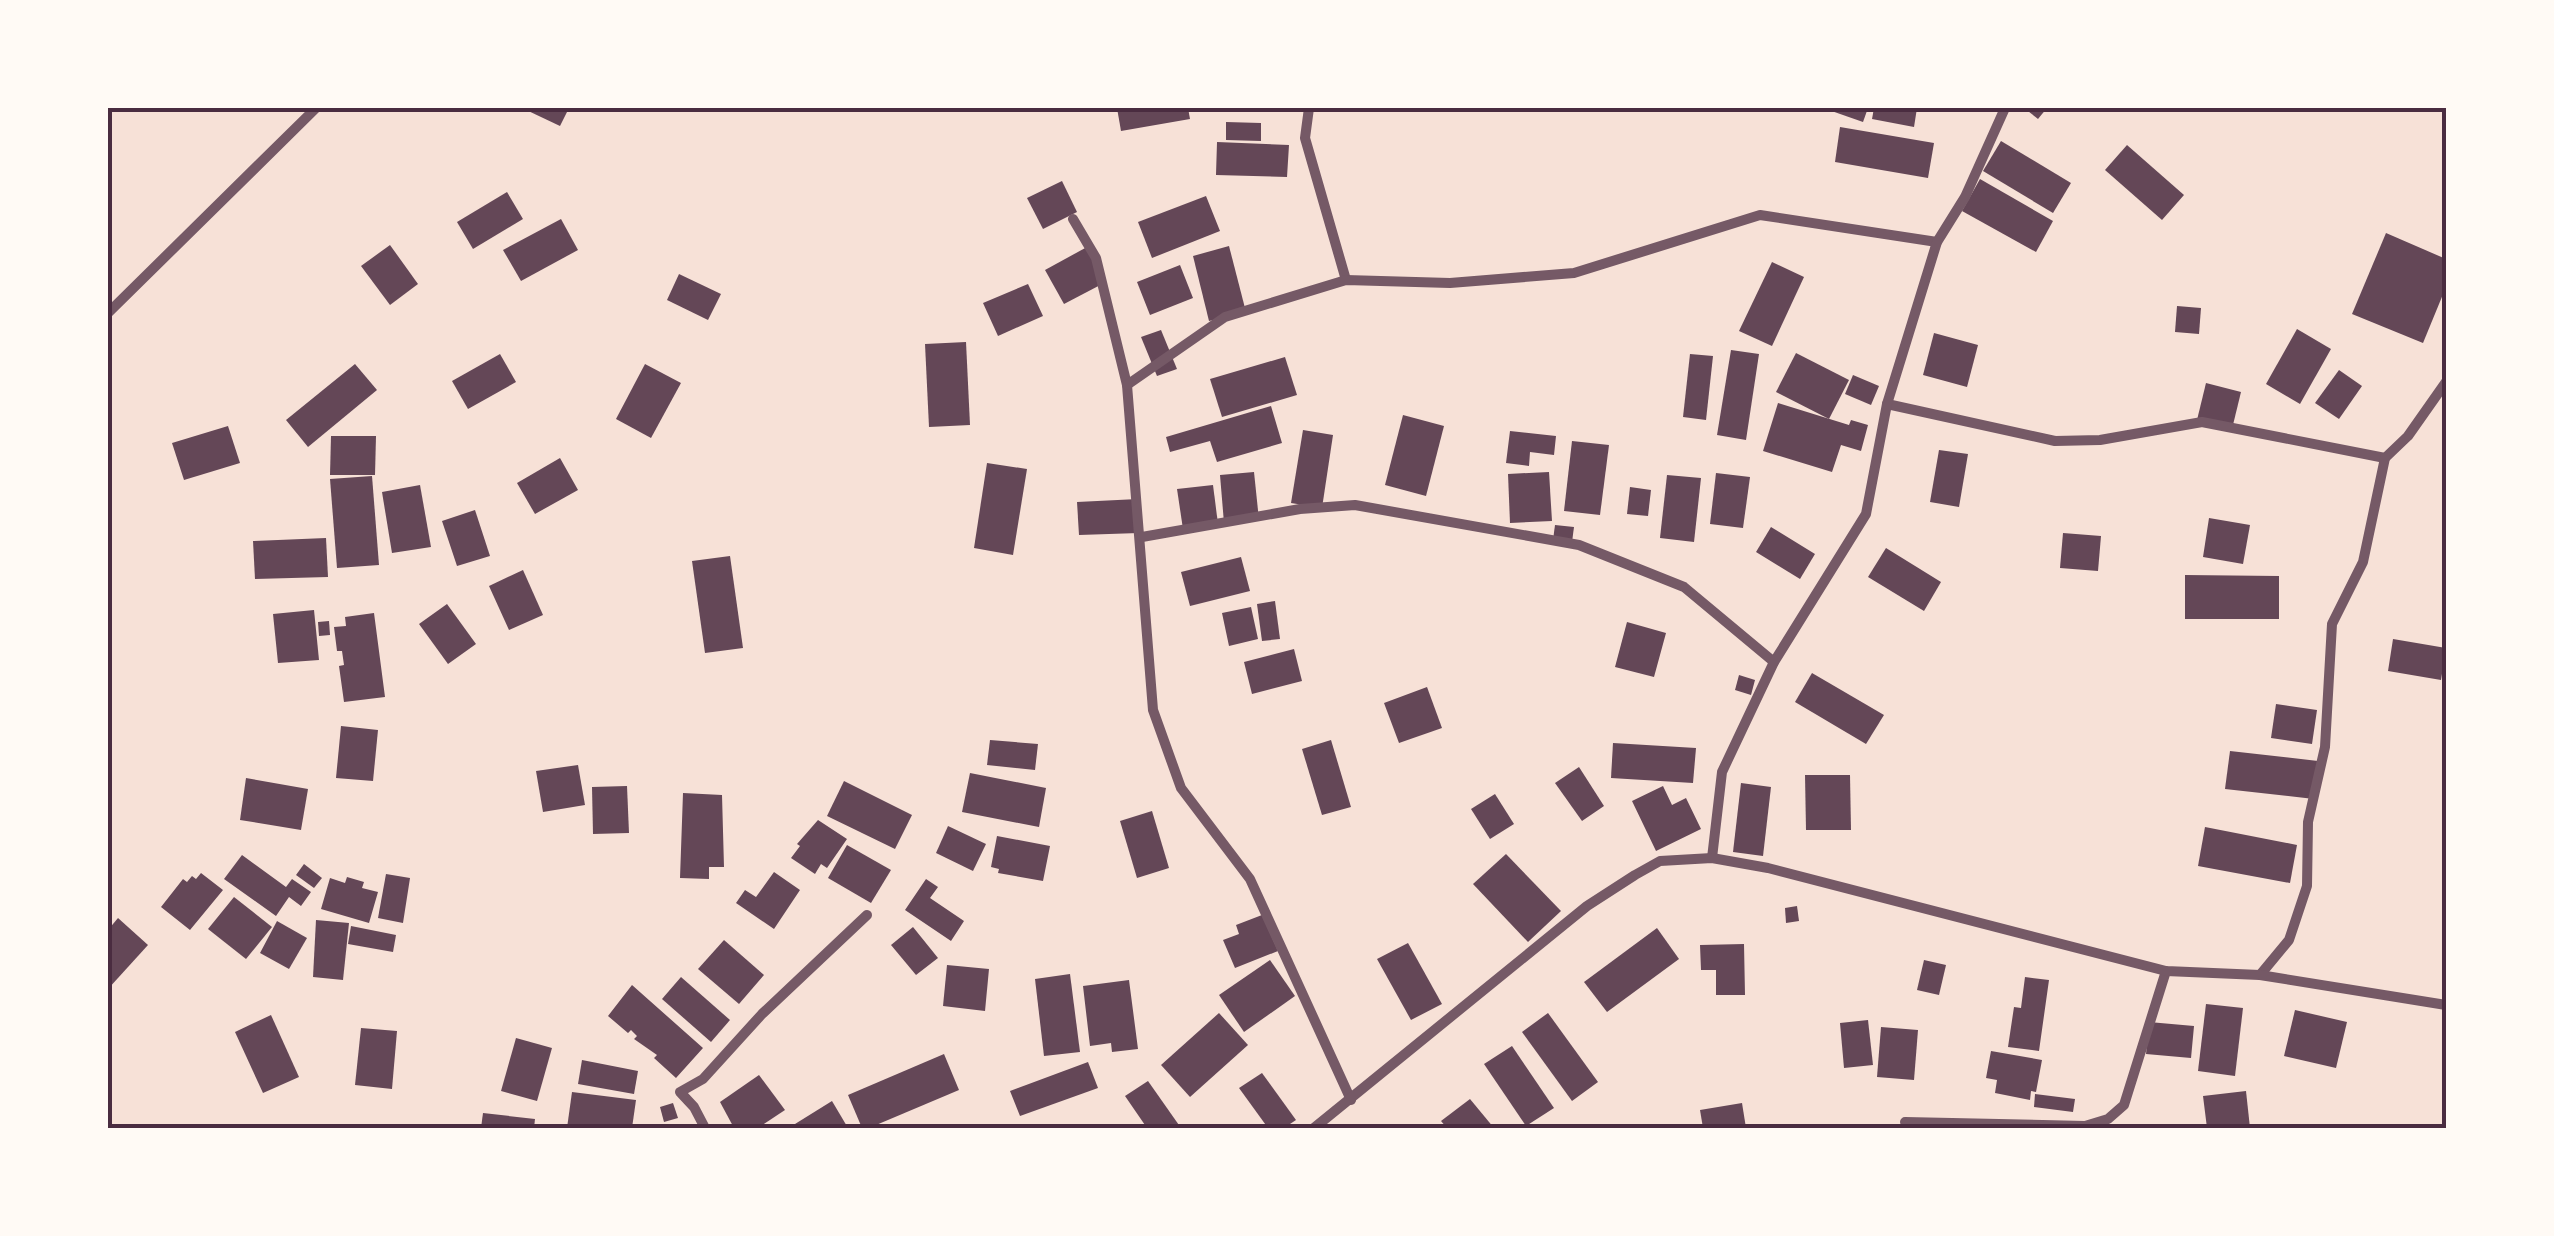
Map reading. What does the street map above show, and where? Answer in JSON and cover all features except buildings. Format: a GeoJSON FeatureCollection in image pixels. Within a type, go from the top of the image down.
{"type":"FeatureCollection","features":[{"type":"Feature","properties":{"kind":"street"},"geometry":{"type":"LineString","coordinates":[[108,313],[316,108]]}},
{"type":"Feature","properties":{"kind":"street"},"geometry":{"type":"LineString","coordinates":[[1308,108],[1305,138],[1346,280]]}},
{"type":"Feature","properties":{"kind":"street"},"geometry":{"type":"LineString","coordinates":[[1712,858],[1722,772],[1774,662],[1866,514],[1887,404],[1938,242],[1966,197],[2005,108]]}},
{"type":"Feature","properties":{"kind":"street"},"geometry":{"type":"LineString","coordinates":[[1127,385],[1225,317],[1346,280],[1450,283],[1574,273],[1760,215],[1938,242]]}},
{"type":"Feature","properties":{"kind":"street"},"geometry":{"type":"LineString","coordinates":[[1073,219],[1096,258],[1127,385],[1153,710],[1181,788],[1250,879],[1351,1100]]}},
{"type":"Feature","properties":{"kind":"street"},"geometry":{"type":"LineString","coordinates":[[2260,975],[2289,940],[2307,886],[2308,822],[2324,747],[2332,624],[2363,562],[2384,458],[2408,436],[2446,382]]}},
{"type":"Feature","properties":{"kind":"street"},"geometry":{"type":"LineString","coordinates":[[1887,404],[2055,441],[2100,440],[2202,422],[2384,458]]}},
{"type":"Feature","properties":{"kind":"street"},"geometry":{"type":"LineString","coordinates":[[1142,537],[1300,508],[1356,505],[1578,545],[1684,587],[1774,662]]}},
{"type":"Feature","properties":{"kind":"street"},"geometry":{"type":"LineString","coordinates":[[1314,1128],[1588,906],[1660,861],[1712,858],[1768,868],[2166,971],[2260,975],[2446,1005]]}},
{"type":"Feature","properties":{"kind":"street"},"geometry":{"type":"LineString","coordinates":[[705,1128],[680,1092],[704,1079],[762,1014],[867,915]]}},
{"type":"Feature","properties":{"kind":"street"},"geometry":{"type":"LineString","coordinates":[[1904,1122],[2085,1126],[2108,1119],[2124,1104],[2166,971]]}}]}
